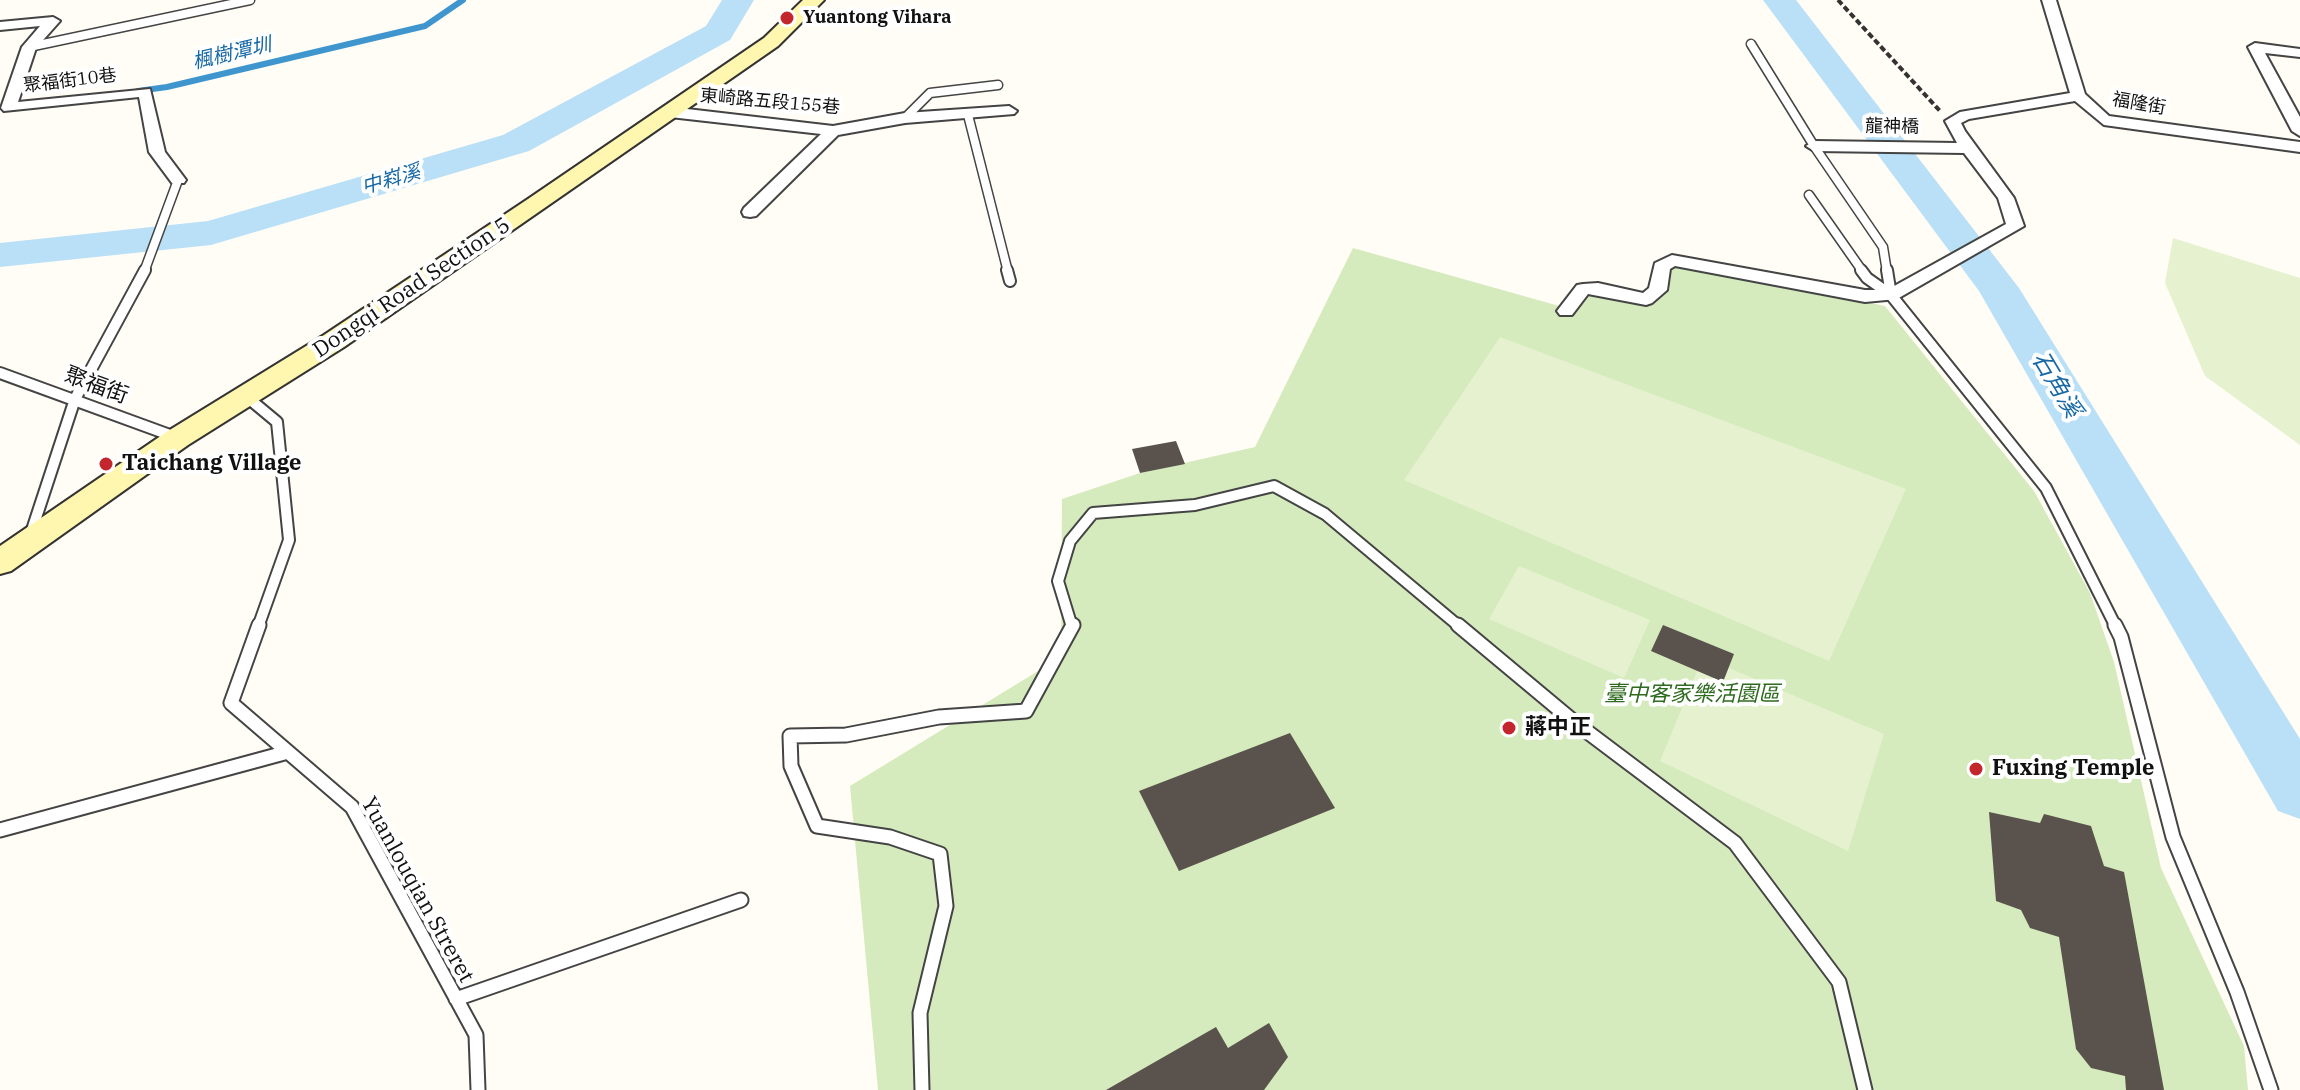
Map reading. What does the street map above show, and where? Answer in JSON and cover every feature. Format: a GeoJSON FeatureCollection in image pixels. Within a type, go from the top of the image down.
{"type":"FeatureCollection","features":[{"type":"Feature","properties":{"kind":"street","name":"Dongqi Road Section 5"},"geometry":{"type":"LineString","coordinates":[[0,562],[178,438],[247,397],[537,204],[771,42],[814,0]]}},
{"type":"Feature","properties":{"kind":"street"},"geometry":{"type":"LineString","coordinates":[[1566,311],[1583,289],[1598,288],[1646,299],[1658,290],[1661,267],[1672,260],[1865,296],[1891,295],[2015,226],[2006,198],[1968,148],[1953,121],[1965,115],[2078,96],[2049,0]]}},
{"type":"Feature","properties":{"kind":"street","name":"聚福街10巷"},"geometry":{"type":"LineString","coordinates":[[0,26],[53,21],[29,47],[9,108],[145,92],[157,152],[178,180]]}},
{"type":"Feature","properties":{"kind":"street"},"geometry":{"type":"LineString","coordinates":[[2300,53],[2255,47],[2300,131]]}},
{"type":"Feature","properties":{"kind":"street","name":"福隆街"},"geometry":{"type":"LineString","coordinates":[[2078,96],[2104,120],[2300,147]]}},
{"type":"Feature","properties":{"kind":"street","name":"東崎路五段155巷"},"geometry":{"type":"LineString","coordinates":[[670,112],[833,131],[905,118],[1009,111]]}},
{"type":"Feature","properties":{"kind":"street"},"geometry":{"type":"LineString","coordinates":[[750,212],[833,131]]}},
{"type":"Feature","properties":{"kind":"street","name":"龍神橋"},"geometry":{"type":"LineString","coordinates":[[1814,146],[1968,148]]}},
{"type":"Feature","properties":{"kind":"lane"},"geometry":{"type":"LineString","coordinates":[[29,47],[250,0]]}},
{"type":"Feature","properties":{"kind":"lane"},"geometry":{"type":"LineString","coordinates":[[1751,44],[1814,146],[1883,247],[1891,295]]}},
{"type":"Feature","properties":{"kind":"lane"},"geometry":{"type":"LineString","coordinates":[[905,118],[930,93],[998,85]]}},
{"type":"Feature","properties":{"kind":"lane"},"geometry":{"type":"LineString","coordinates":[[968,115],[1010,281]]}},
{"type":"Feature","properties":{"kind":"lane"},"geometry":{"type":"LineString","coordinates":[[29,542],[75,399],[147,266],[178,180]]}},
{"type":"Feature","properties":{"kind":"lane"},"geometry":{"type":"LineString","coordinates":[[1809,195],[1867,278],[1891,295],[2046,488],[2121,637],[2173,837],[2237,992],[2271,1090]]}},
{"type":"Feature","properties":{"kind":"lane","name":"聚福街"},"geometry":{"type":"LineString","coordinates":[[0,373],[178,438]]}},
{"type":"Feature","properties":{"kind":"lane","name":"Yuanlouqian Streret"},"geometry":{"type":"LineString","coordinates":[[247,397],[277,422],[289,540],[231,703],[352,807],[476,1035],[478,1090]]}},
{"type":"Feature","properties":{"kind":"lane"},"geometry":{"type":"LineString","coordinates":[[922,1090],[920,1013],[946,906],[940,854],[890,837],[817,826],[791,766],[790,736],[846,735],[939,717],[1026,711],[1073,625],[1058,581],[1070,541],[1093,513],[1195,505],[1274,486],[1325,514],[1573,721],[1735,843],[1839,982],[1865,1090]]}},
{"type":"Feature","properties":{"kind":"lane"},"geometry":{"type":"LineString","coordinates":[[0,830],[288,752]]}},
{"type":"Feature","properties":{"kind":"lane"},"geometry":{"type":"LineString","coordinates":[[456,999],[741,900]]}},
{"type":"Feature","properties":{"kind":"path"},"geometry":{"type":"LineString","coordinates":[[1838,0],[1929,103],[1953,121]]}},
{"type":"Feature","properties":{"kind":"green space"},"geometry":{"type":"Polygon","coordinates":[[[2173,238],[2300,278],[2300,445],[2205,376],[2165,283],[2173,238]]]}},
{"type":"Feature","properties":{"kind":"green space","name":"臺中客家樂活園區"},"geometry":{"type":"Polygon","coordinates":[[[1353,248],[1577,311],[1594,290],[1653,303],[1676,261],[1885,306],[2034,491],[2090,593],[2114,662],[2161,868],[2244,1046],[2248,1090],[878,1090],[850,786],[1061,657],[1062,499],[1140,473],[1255,447],[1353,248]]]}},
{"type":"Feature","properties":{"kind":"green space"},"geometry":{"type":"Polygon","coordinates":[[[1500,337],[1906,489],[1829,661],[1404,480],[1500,337]]]}},
{"type":"Feature","properties":{"kind":"green space"},"geometry":{"type":"Polygon","coordinates":[[[1519,566],[1650,620],[1624,678],[1489,619],[1519,566]]]}},
{"type":"Feature","properties":{"kind":"green space"},"geometry":{"type":"Polygon","coordinates":[[[1703,657],[1884,734],[1848,851],[1660,761],[1703,657]]]}},
{"type":"Feature","properties":{"kind":"building"},"geometry":{"type":"Polygon","coordinates":[[[1176,441],[1185,464],[1140,473],[1132,449],[1176,441]]]}},
{"type":"Feature","properties":{"kind":"building"},"geometry":{"type":"Polygon","coordinates":[[[1663,625],[1734,654],[1723,682],[1651,651],[1663,625]]]}},
{"type":"Feature","properties":{"kind":"building"},"geometry":{"type":"Polygon","coordinates":[[[1290,733],[1335,808],[1179,871],[1139,791],[1290,733]]]}},
{"type":"Feature","properties":{"kind":"building"},"geometry":{"type":"Polygon","coordinates":[[[1989,812],[2040,823],[2044,814],[2091,826],[2104,866],[2124,872],[2164,1090],[2126,1090],[2125,1076],[2091,1068],[2076,1049],[2059,937],[2030,928],[2021,910],[1996,901],[1989,812]]]}},
{"type":"Feature","properties":{"kind":"building"},"geometry":{"type":"Polygon","coordinates":[[[1269,1023],[1288,1057],[1264,1090],[1106,1090],[1216,1027],[1228,1048],[1269,1023]]]}},
{"type":"Feature","properties":{"kind":"waterway","name":"楓樹潭圳"},"geometry":{"type":"LineString","coordinates":[[138,91],[167,87],[425,26],[463,0]]}},
{"type":"Feature","properties":{"kind":"waterway","name":"中嵙溪"},"geometry":{"type":"LineString","coordinates":[[0,255],[211,233],[516,143],[718,33],[738,0]]}},
{"type":"Feature","properties":{"kind":"waterway","name":"石角溪"},"geometry":{"type":"LineString","coordinates":[[1779,0],[1998,288],[2300,792]]}},
{"type":"Feature","properties":{"kind":"place","name":"Yuantong Vihara"},"geometry":{"type":"Point","coordinates":[787,18]}},
{"type":"Feature","properties":{"kind":"place","name":"Taichang Village"},"geometry":{"type":"Point","coordinates":[106,464]}},
{"type":"Feature","properties":{"kind":"place","name":"蔣中正"},"geometry":{"type":"Point","coordinates":[1509,728]}},
{"type":"Feature","properties":{"kind":"place","name":"Fuxing Temple"},"geometry":{"type":"Point","coordinates":[1976,769]}}]}
